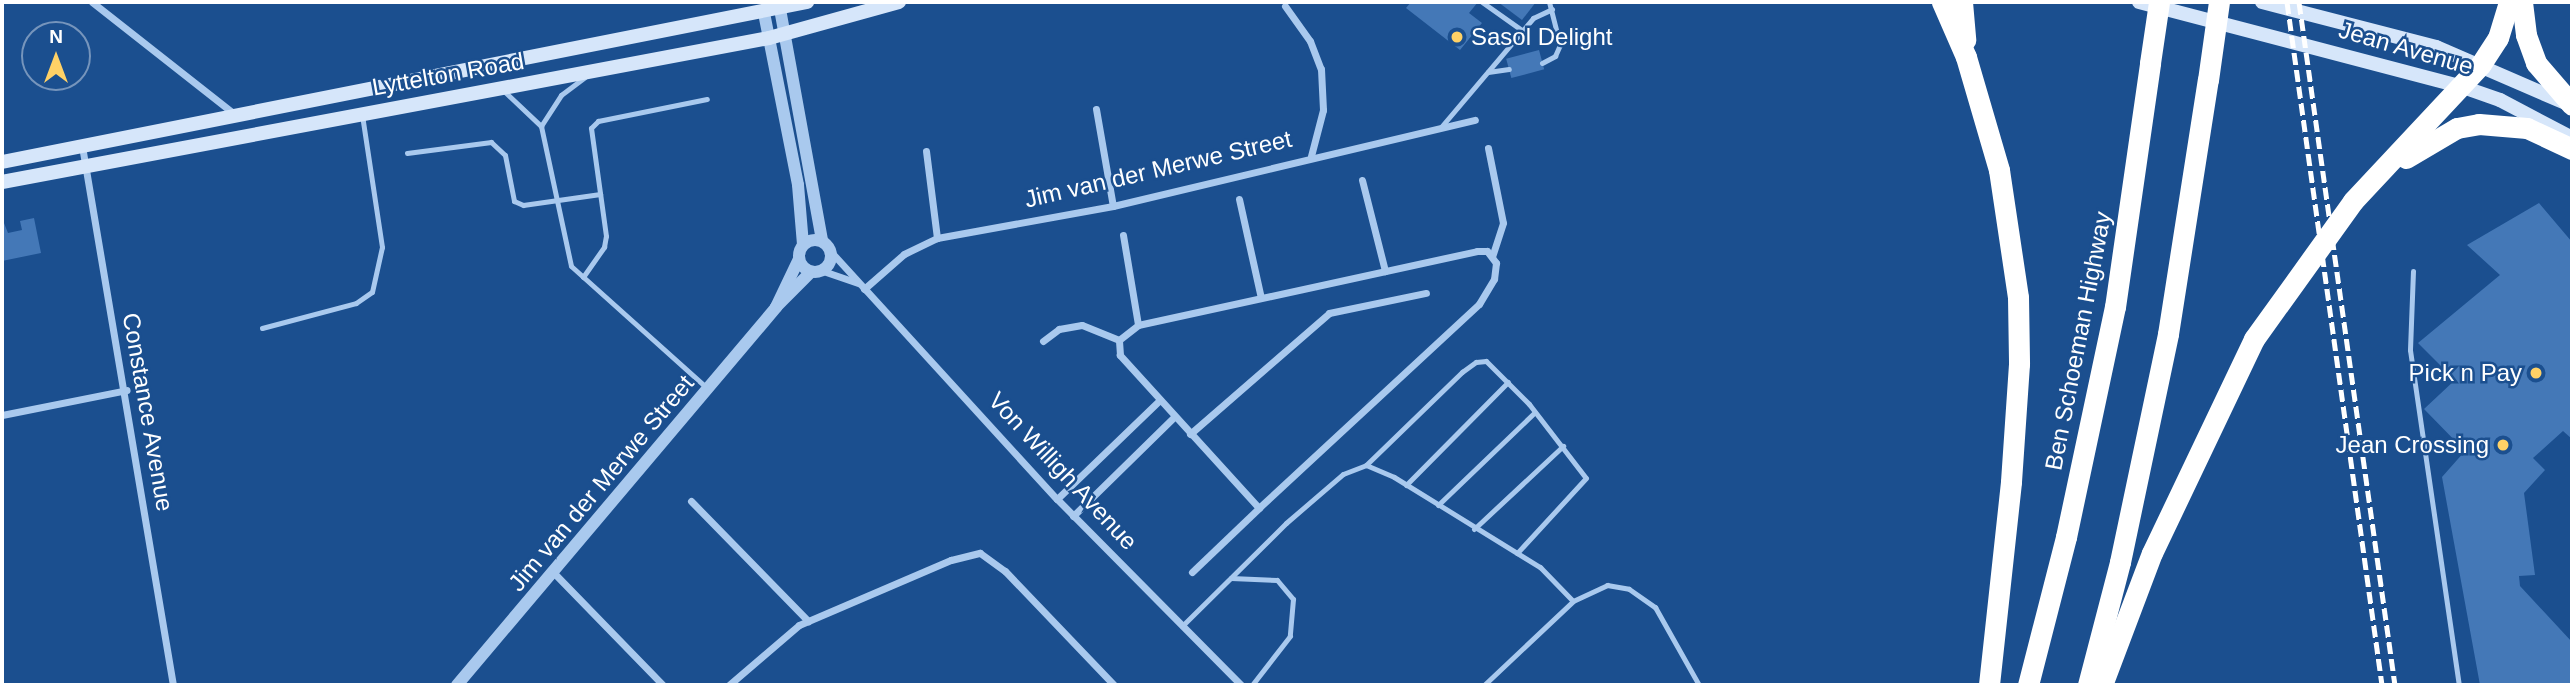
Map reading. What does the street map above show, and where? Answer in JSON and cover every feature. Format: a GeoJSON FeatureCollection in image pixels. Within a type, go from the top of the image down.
{"type":"FeatureCollection","features":[{"type":"Feature","properties":{"kind":"highway"},"geometry":{"type":"LineString","coordinates":[[1942,2],[1966,57],[1999,170],[2018,298],[2019,364],[2011,482],[1989,685]]}},
{"type":"Feature","properties":{"kind":"highway"},"geometry":{"type":"LineString","coordinates":[[1962,2],[1966,57]]}},
{"type":"Feature","properties":{"kind":"highway","name":"Ben Schoeman Highway"},"geometry":{"type":"LineString","coordinates":[[2028,685],[2066,537],[2115,307],[2159,2]]}},
{"type":"Feature","properties":{"kind":"highway"},"geometry":{"type":"LineString","coordinates":[[2088,685],[2120,562],[2168,334],[2219,2]]}},
{"type":"Feature","properties":{"kind":"highway"},"geometry":{"type":"LineString","coordinates":[[2102,685],[2152,553],[2254,339],[2328,232],[2481,64],[2498,38],[2509,2]]}},
{"type":"Feature","properties":{"kind":"highway"},"geometry":{"type":"LineString","coordinates":[[2522,2],[2526,35],[2536,63],[2572,106]]}},
{"type":"Feature","properties":{"kind":"highway"},"geometry":{"type":"LineString","coordinates":[[2376,179],[2429,143],[2457,128],[2479,124],[2527,128],[2572,149]]}},
{"type":"Feature","properties":{"kind":"main road","name":"Lyttelton Road"},"geometry":{"type":"LineString","coordinates":[[2,162],[240,118],[763,7],[807,2]]}},
{"type":"Feature","properties":{"kind":"main road","name":"Lyttelton Road"},"geometry":{"type":"LineString","coordinates":[[2,182],[362,112],[769,38],[899,2]]}},
{"type":"Feature","properties":{"kind":"main road","name":"Jean Avenue"},"geometry":{"type":"LineString","coordinates":[[2139,2],[2460,86],[2500,100],[2572,138]]}},
{"type":"Feature","properties":{"kind":"main road","name":"Jean Avenue"},"geometry":{"type":"LineString","coordinates":[[2262,2],[2436,47],[2481,64],[2572,106]]}},
{"type":"Feature","properties":{"kind":"street"},"geometry":{"type":"LineString","coordinates":[[92,2],[240,118]]}},
{"type":"Feature","properties":{"kind":"street"},"geometry":{"type":"LineString","coordinates":[[779,5],[822,240],[832,253]]}},
{"type":"Feature","properties":{"kind":"street"},"geometry":{"type":"LineString","coordinates":[[1285,6],[1310,41],[1321,69],[1323,110],[1311,156]]}},
{"type":"Feature","properties":{"kind":"street"},"geometry":{"type":"LineString","coordinates":[[763,7],[798,185],[803,245],[822,240]]}},
{"type":"Feature","properties":{"kind":"street"},"geometry":{"type":"LineString","coordinates":[[1096,109],[1113,206]]}},
{"type":"Feature","properties":{"kind":"street","name":"Jim van der Merwe Street"},"geometry":{"type":"LineString","coordinates":[[864,289],[904,254],[937,237],[1113,206],[1311,156],[1475,120]]}},
{"type":"Feature","properties":{"kind":"street","name":"Constance Avenue"},"geometry":{"type":"LineString","coordinates":[[82,146],[127,390],[173,685]]}},
{"type":"Feature","properties":{"kind":"street"},"geometry":{"type":"LineString","coordinates":[[1192,572],[1479,304],[1494,279],[1492,256],[1503,223],[1488,148]]}},
{"type":"Feature","properties":{"kind":"street"},"geometry":{"type":"LineString","coordinates":[[926,151],[937,237]]}},
{"type":"Feature","properties":{"kind":"street"},"geometry":{"type":"LineString","coordinates":[[1362,180],[1385,271]]}},
{"type":"Feature","properties":{"kind":"street"},"geometry":{"type":"LineString","coordinates":[[1239,199],[1261,298]]}},
{"type":"Feature","properties":{"kind":"street"},"geometry":{"type":"LineString","coordinates":[[1123,235],[1138,326]]}},
{"type":"Feature","properties":{"kind":"street","name":"Jim van der Merwe Street"},"geometry":{"type":"LineString","coordinates":[[776,307],[803,245]]}},
{"type":"Feature","properties":{"kind":"street"},"geometry":{"type":"LineString","coordinates":[[1119,340],[1138,326],[1261,298],[1477,251],[1492,256]]}},
{"type":"Feature","properties":{"kind":"street","name":"Jim van der Merwe Street"},"geometry":{"type":"LineString","coordinates":[[457,685],[776,307],[817,271],[832,253]]}},
{"type":"Feature","properties":{"kind":"street","name":"Von Willigh Avenue"},"geometry":{"type":"LineString","coordinates":[[832,253],[1073,516],[1241,685]]}},
{"type":"Feature","properties":{"kind":"street"},"geometry":{"type":"LineString","coordinates":[[799,259],[817,271]]}},
{"type":"Feature","properties":{"kind":"street","name":"Von Willigh Avenue"},"geometry":{"type":"LineString","coordinates":[[817,271],[858,283]]}},
{"type":"Feature","properties":{"kind":"street"},"geometry":{"type":"LineString","coordinates":[[1190,434],[1329,313],[1426,293]]}},
{"type":"Feature","properties":{"kind":"street"},"geometry":{"type":"LineString","coordinates":[[1043,341],[1059,329],[1082,326],[1119,340]]}},
{"type":"Feature","properties":{"kind":"street"},"geometry":{"type":"LineString","coordinates":[[1119,340],[1120,355],[1259,508]]}},
{"type":"Feature","properties":{"kind":"street"},"geometry":{"type":"LineString","coordinates":[[2,415],[127,390]]}},
{"type":"Feature","properties":{"kind":"street"},"geometry":{"type":"LineString","coordinates":[[1057,499],[1160,400]]}},
{"type":"Feature","properties":{"kind":"street"},"geometry":{"type":"LineString","coordinates":[[1073,516],[1174,417]]}},
{"type":"Feature","properties":{"kind":"street"},"geometry":{"type":"LineString","coordinates":[[691,501],[808,621]]}},
{"type":"Feature","properties":{"kind":"street"},"geometry":{"type":"LineString","coordinates":[[729,685],[773,644],[808,621],[951,560],[981,553],[1005,571],[1114,685]]}},
{"type":"Feature","properties":{"kind":"street"},"geometry":{"type":"LineString","coordinates":[[554,573],[663,685]]}},
{"type":"Feature","properties":{"kind":"lane"},"geometry":{"type":"LineString","coordinates":[[1482,2],[1523,31]]}},
{"type":"Feature","properties":{"kind":"lane"},"geometry":{"type":"LineString","coordinates":[[1542,62],[1555,56],[1560,45],[1549,2]]}},
{"type":"Feature","properties":{"kind":"lane"},"geometry":{"type":"LineString","coordinates":[[1441,127],[1523,31],[1539,14],[1552,9]]}},
{"type":"Feature","properties":{"kind":"lane"},"geometry":{"type":"LineString","coordinates":[[1488,72],[1509,69]]}},
{"type":"Feature","properties":{"kind":"lane"},"geometry":{"type":"LineString","coordinates":[[541,126],[561,95],[595,70]]}},
{"type":"Feature","properties":{"kind":"lane"},"geometry":{"type":"LineString","coordinates":[[499,88],[527,108],[541,126],[564,250],[571,266],[708,389]]}},
{"type":"Feature","properties":{"kind":"lane"},"geometry":{"type":"LineString","coordinates":[[583,277],[604,247],[600,194],[590,137],[598,121],[707,99]]}},
{"type":"Feature","properties":{"kind":"lane"},"geometry":{"type":"LineString","coordinates":[[262,328],[356,303],[372,292],[382,247],[362,112]]}},
{"type":"Feature","properties":{"kind":"lane"},"geometry":{"type":"LineString","coordinates":[[407,153],[491,142],[505,155],[514,201],[523,205],[600,194]]}},
{"type":"Feature","properties":{"kind":"lane"},"geometry":{"type":"LineString","coordinates":[[2413,271],[2410,350],[2459,685]]}},
{"type":"Feature","properties":{"kind":"lane"},"geometry":{"type":"LineString","coordinates":[[1182,626],[1343,474],[1366,466],[1476,362],[1486,361],[1508,382],[1585,471],[1583,486],[1517,553]]}},
{"type":"Feature","properties":{"kind":"lane"},"geometry":{"type":"LineString","coordinates":[[1406,485],[1508,382]]}},
{"type":"Feature","properties":{"kind":"lane"},"geometry":{"type":"LineString","coordinates":[[1438,505],[1535,412]]}},
{"type":"Feature","properties":{"kind":"lane"},"geometry":{"type":"LineString","coordinates":[[1474,529],[1563,446]]}},
{"type":"Feature","properties":{"kind":"lane"},"geometry":{"type":"LineString","coordinates":[[1366,466],[1406,485],[1540,567],[1573,601]]}},
{"type":"Feature","properties":{"kind":"lane"},"geometry":{"type":"LineString","coordinates":[[1231,578],[1277,580],[1293,599],[1290,636],[1252,685]]}},
{"type":"Feature","properties":{"kind":"lane"},"geometry":{"type":"LineString","coordinates":[[1484,685],[1573,601],[1607,585],[1645,597],[1655,607],[1699,685]]}},
{"type":"Feature","properties":{"kind":"building","name":"Sasol Delight"},"geometry":{"type":"Polygon","coordinates":[[[1411,2],[1478,2],[1469,13],[1482,23],[1460,50],[1406,8],[1411,2]]]}},
{"type":"Feature","properties":{"kind":"building"},"geometry":{"type":"Polygon","coordinates":[[[1498,2],[1536,2],[1522,20],[1498,2]]]}},
{"type":"Feature","properties":{"kind":"building"},"geometry":{"type":"Polygon","coordinates":[[[1539,50],[1544,69],[1511,78],[1506,59],[1539,50]]]}},
{"type":"Feature","properties":{"kind":"building","name":"Jean Crossing"},"geometry":{"type":"Polygon","coordinates":[[[2539,203],[2572,242],[2572,439],[2563,431],[2533,458],[2545,470],[2524,493],[2535,575],[2519,576],[2520,586],[2572,642],[2572,685],[2480,685],[2442,477],[2465,451],[2424,409],[2455,380],[2418,343],[2500,275],[2467,245],[2539,203]]]}},
{"type":"Feature","properties":{"kind":"building"},"geometry":{"type":"Polygon","coordinates":[[[2,218],[8,233],[22,230],[20,221],[34,218],[41,253],[2,261],[2,218]]]}},
{"type":"Feature","properties":{"kind":"railway"},"geometry":{"type":"LineString","coordinates":[[2287,2],[2382,685]]}},
{"type":"Feature","properties":{"kind":"railway"},"geometry":{"type":"LineString","coordinates":[[2299,2],[2395,685]]}},
{"type":"Feature","properties":{"kind":"place","name":"Sasol Delight"},"geometry":{"type":"Point","coordinates":[1457,37]}},
{"type":"Feature","properties":{"kind":"place","name":"Pick n Pay"},"geometry":{"type":"Point","coordinates":[2536,373]}},
{"type":"Feature","properties":{"kind":"place","name":"Jean Crossing"},"geometry":{"type":"Point","coordinates":[2503,445]}}]}
